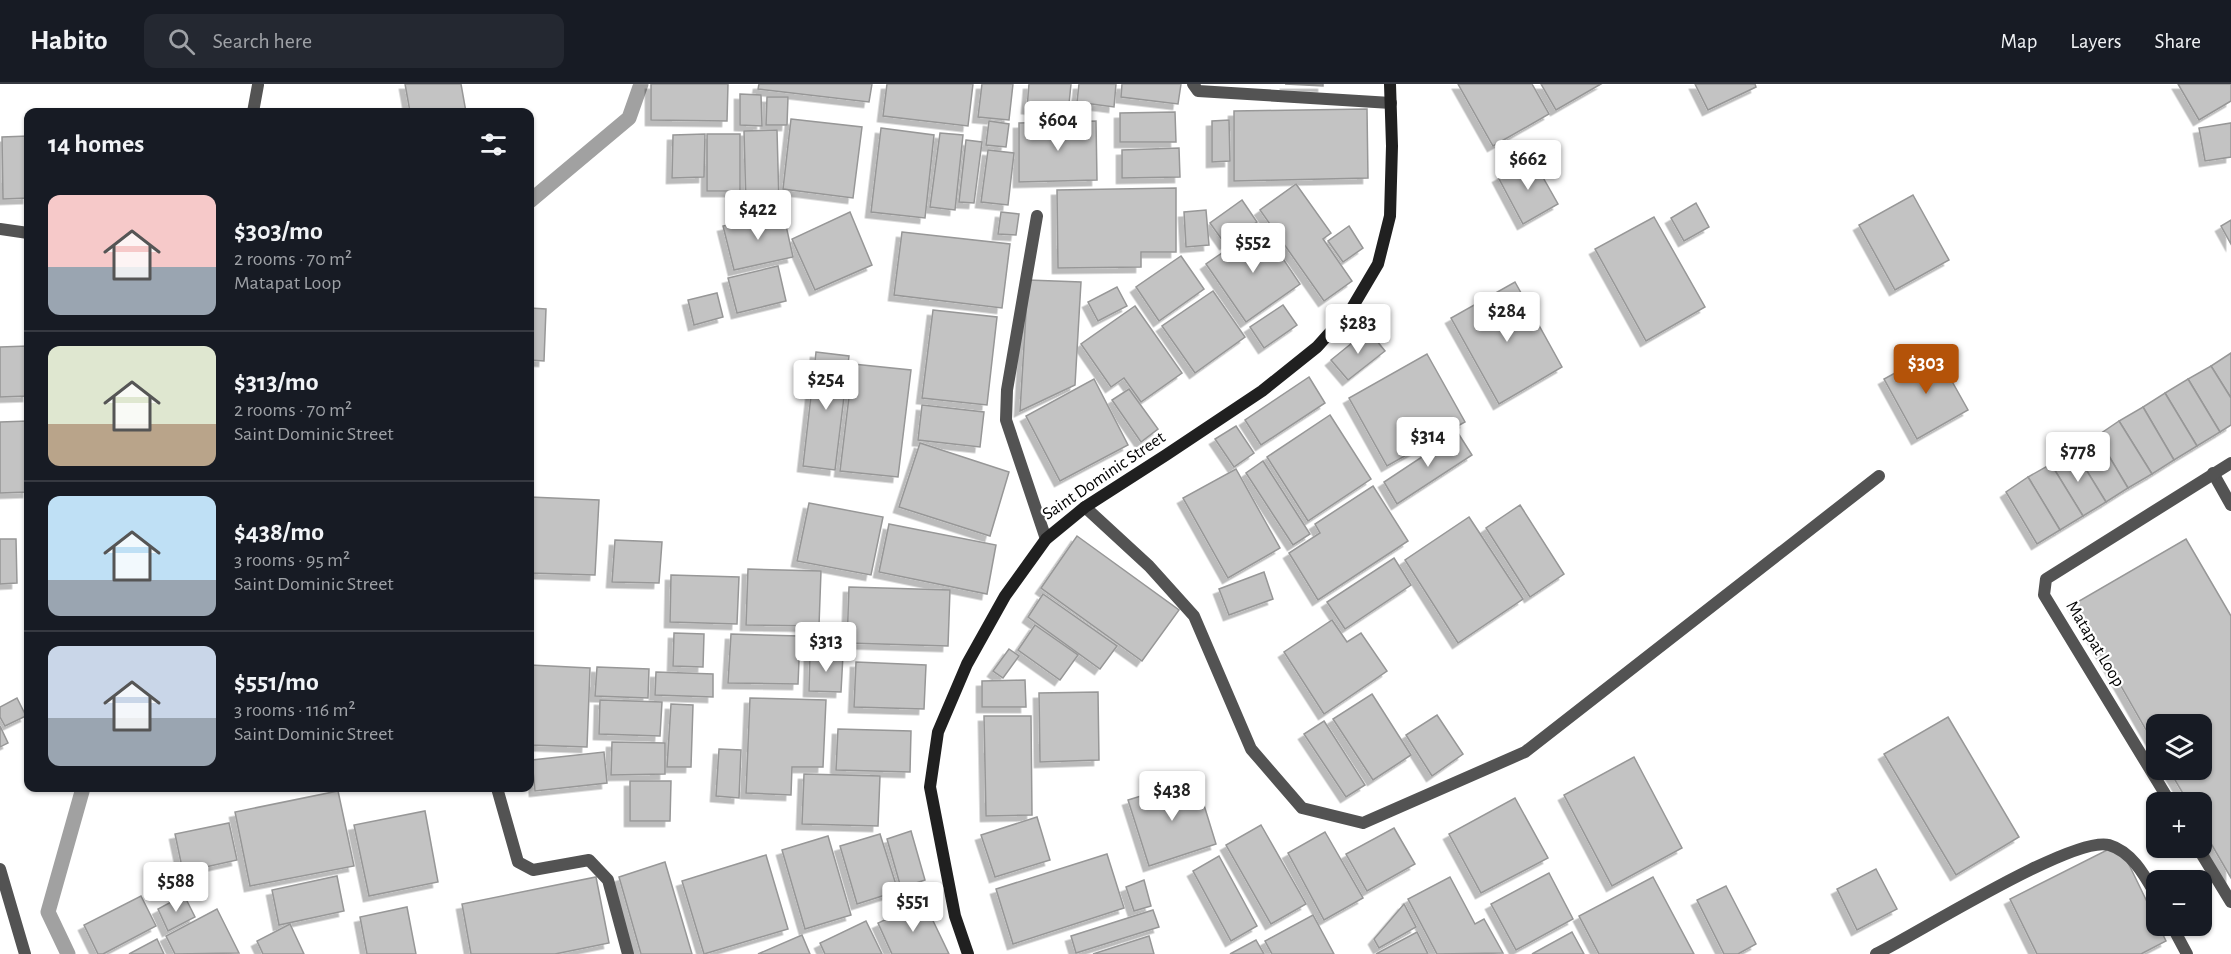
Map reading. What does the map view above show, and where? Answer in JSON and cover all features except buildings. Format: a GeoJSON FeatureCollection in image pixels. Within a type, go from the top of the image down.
{"type":"FeatureCollection","features":[{"type":"Feature","properties":{"kind":"street"},"geometry":{"type":"LineString","coordinates":[[1193,84],[1198,91],[1391,103]]}},
{"type":"Feature","properties":{"kind":"street","name":"Saint Dominic Street"},"geometry":{"type":"LineString","coordinates":[[968,954],[955,916],[930,787],[938,732],[967,664],[1005,596],[1046,539],[1085,507],[1262,390],[1317,347],[1352,308],[1378,264],[1389,216],[1392,146],[1390,84]]}},
{"type":"Feature","properties":{"kind":"street"},"geometry":{"type":"LineString","coordinates":[[254,108],[258,85]]}},
{"type":"Feature","properties":{"kind":"street"},"geometry":{"type":"LineString","coordinates":[[1037,216],[1007,390],[1006,420],[1046,539]]}},
{"type":"Feature","properties":{"kind":"street"},"geometry":{"type":"LineString","coordinates":[[0,229],[24,232]]}},
{"type":"Feature","properties":{"kind":"street","name":"Matapat Loop"},"geometry":{"type":"LineString","coordinates":[[2164,792],[2044,595],[2046,579],[2213,472],[2231,463]]}},
{"type":"Feature","properties":{"kind":"street"},"geometry":{"type":"LineString","coordinates":[[2213,472],[2231,505]]}},
{"type":"Feature","properties":{"kind":"street"},"geometry":{"type":"LineString","coordinates":[[1085,507],[1149,566],[1194,616],[1251,749],[1302,808],[1363,823],[1525,752],[1879,476]]}},
{"type":"Feature","properties":{"kind":"street"},"geometry":{"type":"LineString","coordinates":[[498,792],[518,862],[533,870],[589,860],[608,880],[628,954]]}},
{"type":"Feature","properties":{"kind":"street"},"geometry":{"type":"LineString","coordinates":[[1876,954],[1897,949],[2036,866],[2082,847],[2108,845],[2132,859],[2146,878]]}},
{"type":"Feature","properties":{"kind":"street"},"geometry":{"type":"LineString","coordinates":[[2204,858],[2231,902]]}},
{"type":"Feature","properties":{"kind":"street"},"geometry":{"type":"LineString","coordinates":[[0,869],[25,954]]}},
{"type":"Feature","properties":{"kind":"street"},"geometry":{"type":"LineString","coordinates":[[2177,936],[2187,954]]}},
{"type":"Feature","properties":{"kind":"waterway"},"geometry":{"type":"LineString","coordinates":[[534,198],[629,118],[641,84]]}},
{"type":"Feature","properties":{"kind":"waterway"},"geometry":{"type":"LineString","coordinates":[[68,954],[48,912],[82,792]]}}]}
